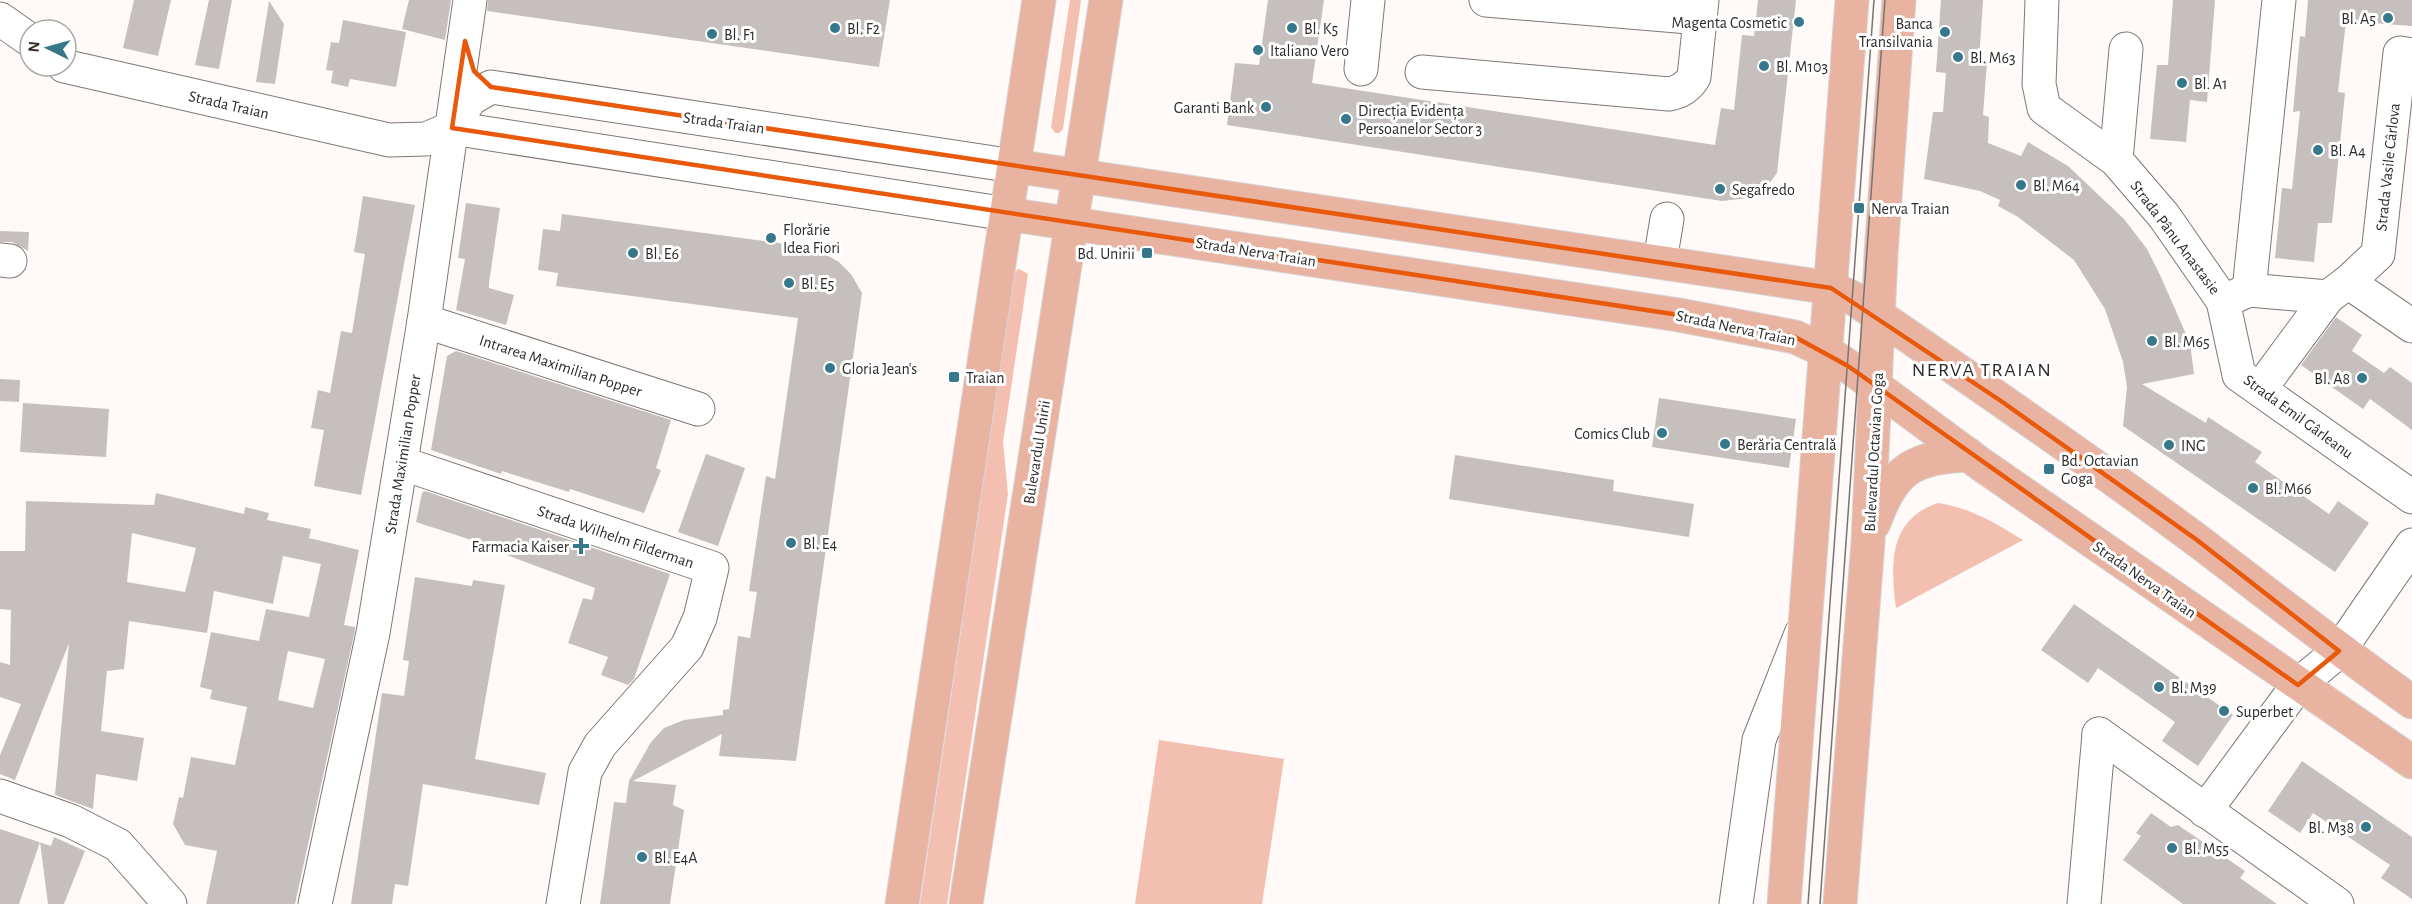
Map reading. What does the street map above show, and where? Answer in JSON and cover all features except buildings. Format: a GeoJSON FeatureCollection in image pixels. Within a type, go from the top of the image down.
{"type":"FeatureCollection","features":[{"type":"Feature","properties":{"kind":"main road"},"geometry":{"type":"LineString","coordinates":[[902,904],[1040,0]]}},
{"type":"Feature","properties":{"kind":"main road","name":"Bulevardul Unirii"},"geometry":{"type":"LineString","coordinates":[[966,904],[1106,0]]}},
{"type":"Feature","properties":{"kind":"main road"},"geometry":{"type":"LineString","coordinates":[[1784,904],[1852,0]]}},
{"type":"Feature","properties":{"kind":"main road","name":"Bulevardul Octavian Goga"},"geometry":{"type":"LineString","coordinates":[[1840,904],[1868,542],[1881,254],[1899,0]]}},
{"type":"Feature","properties":{"kind":"main road"},"geometry":{"type":"LineString","coordinates":[[1014,166],[1832,288],[1853,298],[2196,540],[2339,651],[2412,702]]}},
{"type":"Feature","properties":{"kind":"main road","name":"Strada Nerva Traian"},"geometry":{"type":"LineString","coordinates":[[1007,214],[1678,315],[1781,333],[1827,352],[1969,455],[2412,762]]}},
{"type":"Feature","properties":{"kind":"main road"},"geometry":{"type":"LineString","coordinates":[[1868,542],[1878,511],[1889,490],[1901,475],[1917,462],[1933,457],[1969,455]]}},
{"type":"Feature","properties":{"kind":"street","name":"Strada Maximilian Popper"},"geometry":{"type":"LineString","coordinates":[[315,904],[364,681],[424,321],[470,0]]}},
{"type":"Feature","properties":{"kind":"street"},"geometry":{"type":"LineString","coordinates":[[1361,69],[1368,0]]}},
{"type":"Feature","properties":{"kind":"street"},"geometry":{"type":"LineString","coordinates":[[1422,72],[1669,94],[1684,89],[1694,77],[1701,9],[1486,0]]}},
{"type":"Feature","properties":{"kind":"street","name":"Strada Pânu Anastasie"},"geometry":{"type":"LineString","coordinates":[[2042,0],[2039,84],[2044,108],[2116,160],[2236,295]]}},
{"type":"Feature","properties":{"kind":"street","name":"Strada Emil Gârleanu"},"geometry":{"type":"LineString","coordinates":[[2279,0],[2236,295],[2239,375],[2412,497]]}},
{"type":"Feature","properties":{"kind":"street"},"geometry":{"type":"LineString","coordinates":[[0,19],[18,32]]}},
{"type":"Feature","properties":{"kind":"street"},"geometry":{"type":"LineString","coordinates":[[465,40],[474,71],[491,87],[470,99],[452,128],[1007,214]]}},
{"type":"Feature","properties":{"kind":"street"},"geometry":{"type":"LineString","coordinates":[[2116,160],[2126,49]]}},
{"type":"Feature","properties":{"kind":"street"},"geometry":{"type":"LineString","coordinates":[[0,50],[18,54]]}},
{"type":"Feature","properties":{"kind":"street","name":"Strada Vasile Cârlova"},"geometry":{"type":"LineString","coordinates":[[2338,289],[2378,254],[2400,53],[2412,55]]}},
{"type":"Feature","properties":{"kind":"street","name":"Strada Traian"},"geometry":{"type":"LineString","coordinates":[[78,68],[332,129],[403,141],[426,139],[452,128]]}},
{"type":"Feature","properties":{"kind":"street","name":"Strada Traian"},"geometry":{"type":"LineString","coordinates":[[491,87],[1014,166]]}},
{"type":"Feature","properties":{"kind":"street"},"geometry":{"type":"LineString","coordinates":[[403,141],[431,156],[445,178]]}},
{"type":"Feature","properties":{"kind":"street"},"geometry":{"type":"LineString","coordinates":[[1660,261],[1667,219]]}},
{"type":"Feature","properties":{"kind":"street"},"geometry":{"type":"LineString","coordinates":[[2260,389],[2338,289]]}},
{"type":"Feature","properties":{"kind":"street"},"geometry":{"type":"LineString","coordinates":[[2236,295],[2338,289],[2412,326]]}},
{"type":"Feature","properties":{"kind":"street","name":"Intrarea Maximilian Popper"},"geometry":{"type":"LineString","coordinates":[[424,321],[698,409]]}},
{"type":"Feature","properties":{"kind":"street","name":"Strada Wilhelm Filderman"},"geometry":{"type":"LineString","coordinates":[[400,463],[712,568],[700,618],[687,647],[674,665],[600,745],[585,772],[563,904]]}},
{"type":"Feature","properties":{"kind":"street"},"geometry":{"type":"LineString","coordinates":[[2205,811],[2298,685],[2339,651],[2412,545]]}},
{"type":"Feature","properties":{"kind":"street"},"geometry":{"type":"LineString","coordinates":[[1736,904],[1759,740],[1806,621]]}},
{"type":"Feature","properties":{"kind":"street"},"geometry":{"type":"LineString","coordinates":[[2084,904],[2099,734],[2337,904]]}},
{"type":"Feature","properties":{"kind":"street"},"geometry":{"type":"LineString","coordinates":[[0,796],[71,821],[118,845],[127,852],[170,904]]}},
{"type":"Feature","properties":{"kind":"highlighted area"},"geometry":{"type":"Polygon","coordinates":[[[465,41],[474,71],[491,87],[1831,288],[2001,401],[2197,540],[2339,651],[2298,685],[1848,366],[1795,337],[1679,315],[452,128],[465,41]]]}},
{"type":"Feature","properties":{"kind":"shaded area"},"geometry":{"type":"Polygon","coordinates":[[[1070,0],[1081,0],[1063,129],[1055,133],[1051,127],[1070,0]]]}},
{"type":"Feature","properties":{"kind":"shaded area"},"geometry":{"type":"Polygon","coordinates":[[[1019,269],[1028,274],[1003,442],[1008,494],[947,904],[920,904],[1015,271],[1019,269]]]}},
{"type":"Feature","properties":{"kind":"shaded area"},"geometry":{"type":"Polygon","coordinates":[[[1938,503],[1972,512],[2023,540],[1896,608],[1893,575],[1896,545],[1910,520],[1922,510],[1938,503]]]}},
{"type":"Feature","properties":{"kind":"shaded area"},"geometry":{"type":"Polygon","coordinates":[[[1159,740],[1284,759],[1262,904],[1135,904],[1159,740]]]}},
{"type":"Feature","properties":{"kind":"tram line"},"geometry":{"type":"LineString","coordinates":[[1808,904],[1874,0]]}},
{"type":"Feature","properties":{"kind":"tram line"},"geometry":{"type":"LineString","coordinates":[[1820,904],[1885,0]]}},
{"type":"Feature","properties":{"kind":"place","name":"Bl. A5"},"geometry":{"type":"Point","coordinates":[2388,18]}},
{"type":"Feature","properties":{"kind":"place","name":"Magenta Cosmetic"},"geometry":{"type":"Point","coordinates":[1799,22]}},
{"type":"Feature","properties":{"kind":"place","name":"Bl. F2"},"geometry":{"type":"Point","coordinates":[835,28]}},
{"type":"Feature","properties":{"kind":"place","name":"Bl. K5"},"geometry":{"type":"Point","coordinates":[1292,28]}},
{"type":"Feature","properties":{"kind":"place","name":"Banca Transilvania"},"geometry":{"type":"Point","coordinates":[1945,32]}},
{"type":"Feature","properties":{"kind":"place","name":"Bl. F1"},"geometry":{"type":"Point","coordinates":[712,34]}},
{"type":"Feature","properties":{"kind":"place","name":"Italiano Vero"},"geometry":{"type":"Point","coordinates":[1258,50]}},
{"type":"Feature","properties":{"kind":"place","name":"Bl. M63"},"geometry":{"type":"Point","coordinates":[1958,57]}},
{"type":"Feature","properties":{"kind":"place","name":"Bl. M103"},"geometry":{"type":"Point","coordinates":[1764,66]}},
{"type":"Feature","properties":{"kind":"place","name":"Bl. A1"},"geometry":{"type":"Point","coordinates":[2182,83]}},
{"type":"Feature","properties":{"kind":"place","name":"Garanti Bank"},"geometry":{"type":"Point","coordinates":[1266,107]}},
{"type":"Feature","properties":{"kind":"place","name":"Direcția Evidența Persoanelor Sector 3"},"geometry":{"type":"Point","coordinates":[1346,119]}},
{"type":"Feature","properties":{"kind":"place","name":"Bl. A4"},"geometry":{"type":"Point","coordinates":[2318,150]}},
{"type":"Feature","properties":{"kind":"place","name":"Bl. M64"},"geometry":{"type":"Point","coordinates":[2021,185]}},
{"type":"Feature","properties":{"kind":"place","name":"Segafredo"},"geometry":{"type":"Point","coordinates":[1720,189]}},
{"type":"Feature","properties":{"kind":"place","name":"Nerva Traian"},"geometry":{"type":"Point","coordinates":[1859,208]}},
{"type":"Feature","properties":{"kind":"place","name":"Florărie Idea Fiori"},"geometry":{"type":"Point","coordinates":[771,238]}},
{"type":"Feature","properties":{"kind":"place","name":"Bl. E6"},"geometry":{"type":"Point","coordinates":[633,253]}},
{"type":"Feature","properties":{"kind":"place","name":"Bd. Unirii"},"geometry":{"type":"Point","coordinates":[1147,253]}},
{"type":"Feature","properties":{"kind":"place","name":"Bl. E5"},"geometry":{"type":"Point","coordinates":[789,283]}},
{"type":"Feature","properties":{"kind":"place","name":"Bl. M65"},"geometry":{"type":"Point","coordinates":[2152,341]}},
{"type":"Feature","properties":{"kind":"place","name":"Gloria Jean's"},"geometry":{"type":"Point","coordinates":[830,368]}},
{"type":"Feature","properties":{"kind":"place","name":"Traian"},"geometry":{"type":"Point","coordinates":[954,377]}},
{"type":"Feature","properties":{"kind":"place","name":"Bl. A8"},"geometry":{"type":"Point","coordinates":[2362,378]}},
{"type":"Feature","properties":{"kind":"place","name":"Comics Club"},"geometry":{"type":"Point","coordinates":[1662,433]}},
{"type":"Feature","properties":{"kind":"place","name":"Berăria Centrală"},"geometry":{"type":"Point","coordinates":[1725,444]}},
{"type":"Feature","properties":{"kind":"place","name":"ING"},"geometry":{"type":"Point","coordinates":[2169,445]}},
{"type":"Feature","properties":{"kind":"place","name":"Bd. Octavian Goga"},"geometry":{"type":"Point","coordinates":[2049,469]}},
{"type":"Feature","properties":{"kind":"place","name":"Bl. M66"},"geometry":{"type":"Point","coordinates":[2253,488]}},
{"type":"Feature","properties":{"kind":"place","name":"Bl. E4"},"geometry":{"type":"Point","coordinates":[791,543]}},
{"type":"Feature","properties":{"kind":"place","name":"Farmacia Kaiser"},"geometry":{"type":"Point","coordinates":[581,546]}},
{"type":"Feature","properties":{"kind":"place","name":"Bl. M39"},"geometry":{"type":"Point","coordinates":[2159,687]}},
{"type":"Feature","properties":{"kind":"place","name":"Superbet"},"geometry":{"type":"Point","coordinates":[2224,711]}},
{"type":"Feature","properties":{"kind":"place","name":"Bl. M38"},"geometry":{"type":"Point","coordinates":[2366,827]}},
{"type":"Feature","properties":{"kind":"place","name":"Bl. M55"},"geometry":{"type":"Point","coordinates":[2172,848]}},
{"type":"Feature","properties":{"kind":"place","name":"Bl. E4A"},"geometry":{"type":"Point","coordinates":[642,857]}},
{"type":"Feature","properties":{"kind":"district","name":"NERVA TRAIAN"},"geometry":{"type":"Point","coordinates":[1982,369]}}]}
